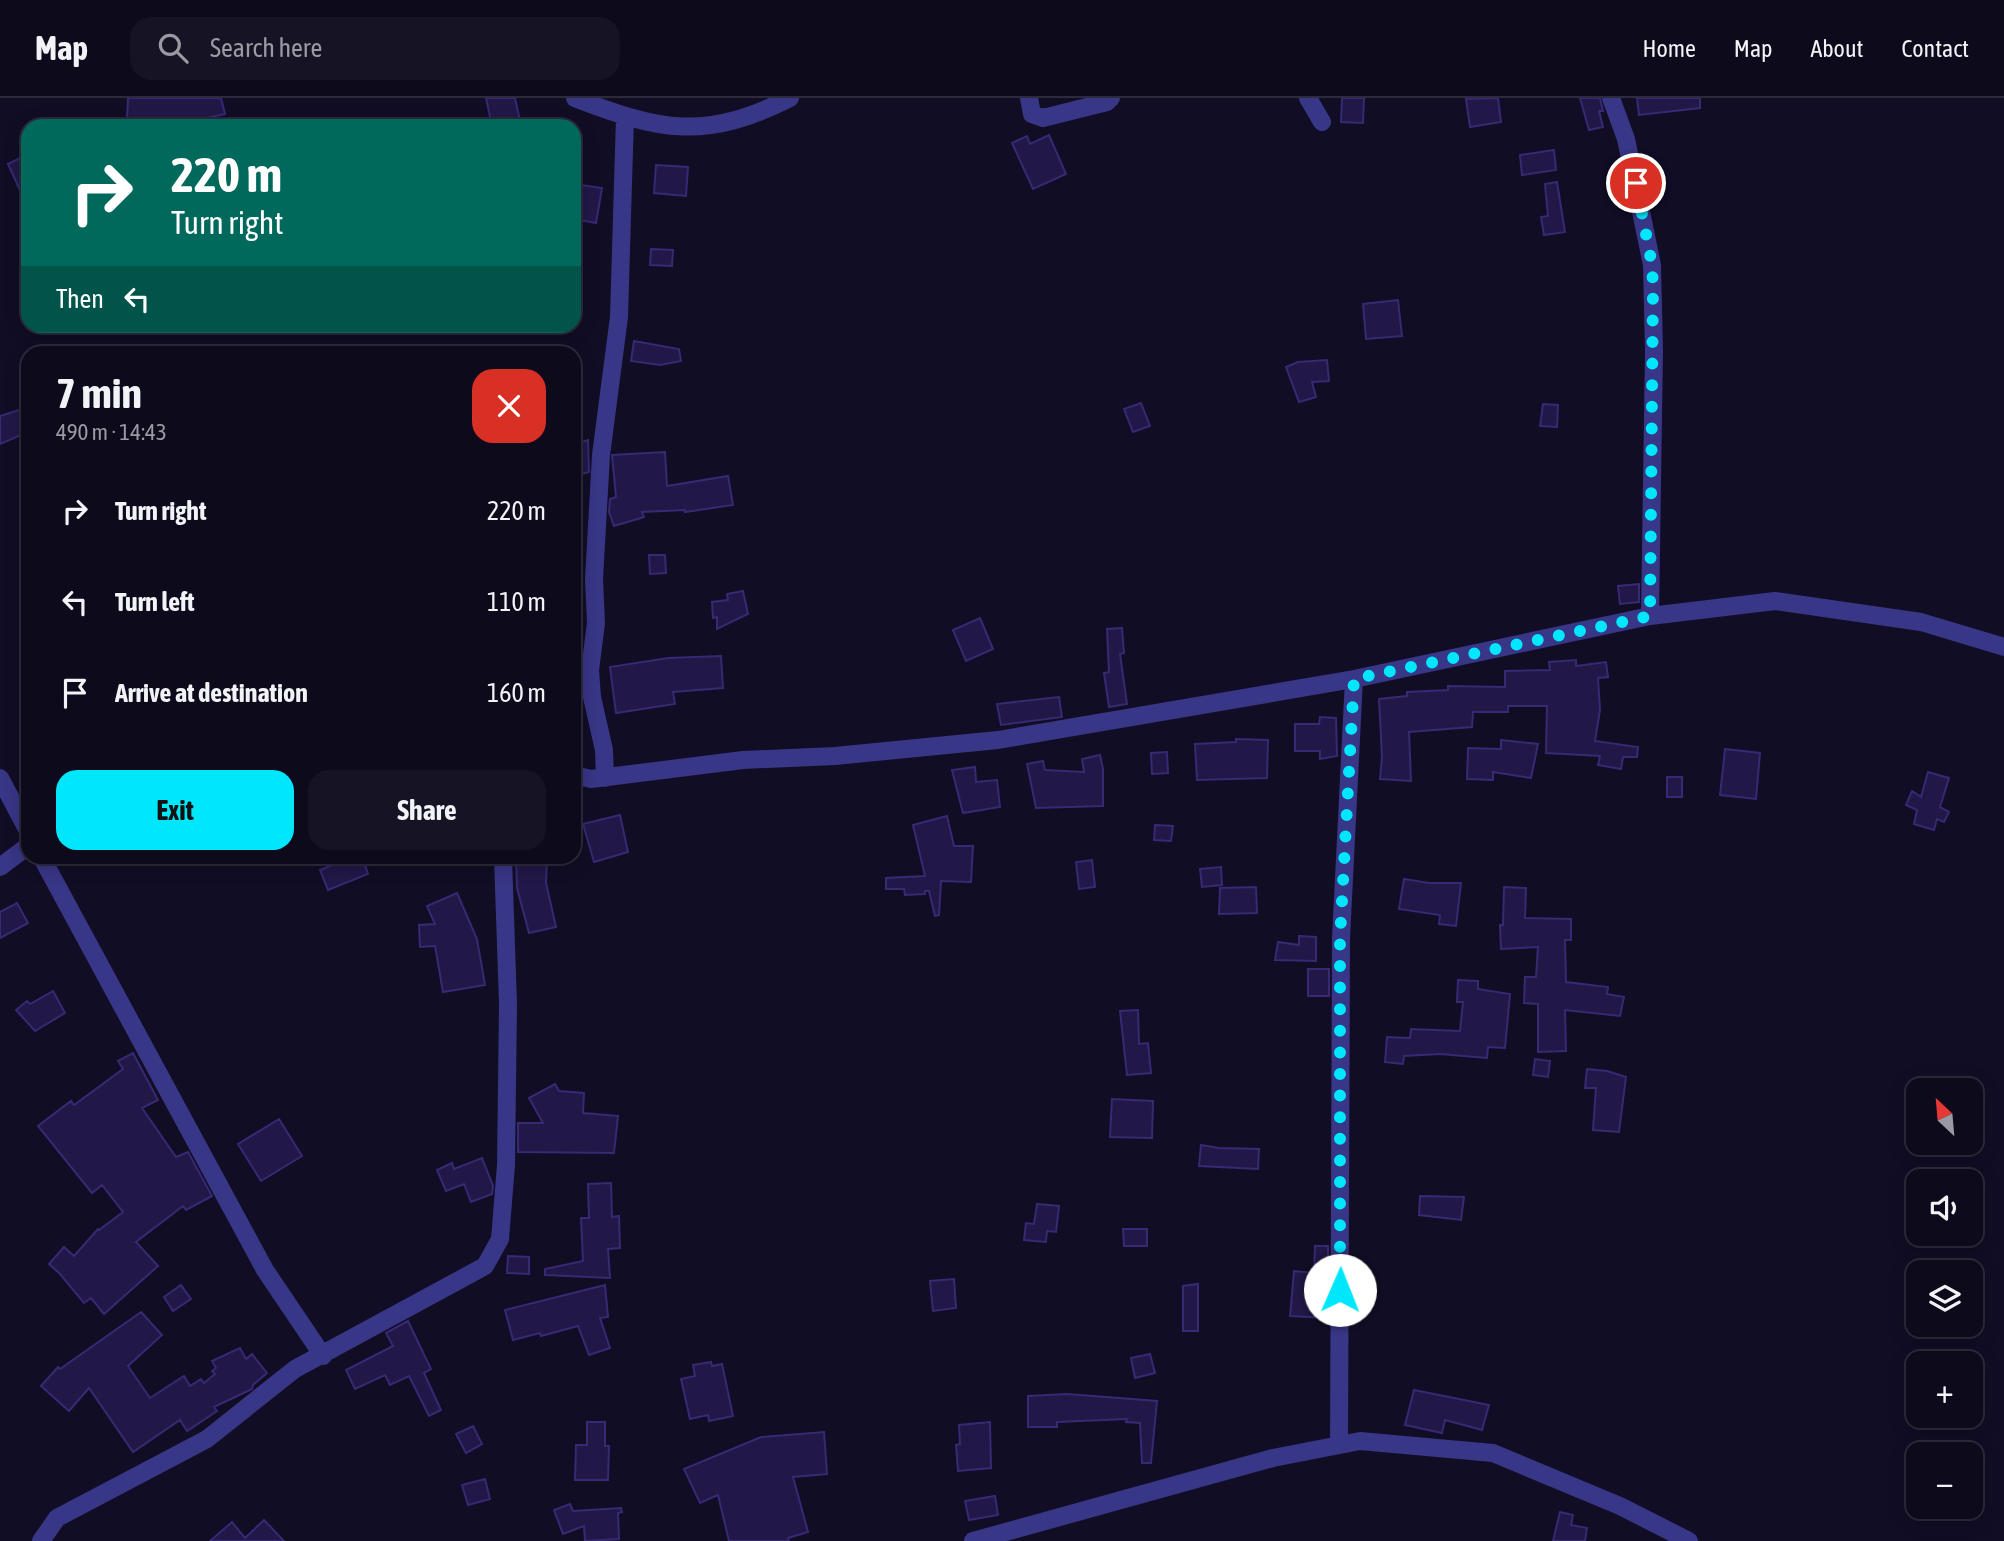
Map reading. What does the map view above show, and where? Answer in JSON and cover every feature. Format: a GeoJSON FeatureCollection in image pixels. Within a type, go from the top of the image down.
{"type":"FeatureCollection","features":[{"type":"Feature","properties":{"kind":"street"},"geometry":{"type":"LineString","coordinates":[[575,98],[625,117],[680,128],[707,127],[755,116],[790,98]]}},
{"type":"Feature","properties":{"kind":"street"},"geometry":{"type":"LineString","coordinates":[[1029,98],[1032,114],[1042,118],[1107,102],[1111,98]]}},
{"type":"Feature","properties":{"kind":"street"},"geometry":{"type":"LineString","coordinates":[[1308,98],[1322,122]]}},
{"type":"Feature","properties":{"kind":"street"},"geometry":{"type":"LineString","coordinates":[[1611,98],[1626,139],[1652,265],[1654,351],[1650,616]]}},
{"type":"Feature","properties":{"kind":"street"},"geometry":{"type":"LineString","coordinates":[[605,778],[604,750],[592,697],[590,670],[596,623],[594,579],[601,455],[619,317],[625,117]]}},
{"type":"Feature","properties":{"kind":"street"},"geometry":{"type":"LineString","coordinates":[[581,777],[605,778],[743,760],[835,756],[998,740],[1354,679],[1650,616],[1774,601],[1922,622],[2004,647]]}},
{"type":"Feature","properties":{"kind":"street"},"geometry":{"type":"LineString","coordinates":[[1339,1445],[1340,938],[1354,679]]}},
{"type":"Feature","properties":{"kind":"street"},"geometry":{"type":"LineString","coordinates":[[0,778],[21,818]]}},
{"type":"Feature","properties":{"kind":"street"},"geometry":{"type":"LineString","coordinates":[[0,867],[21,851]]}},
{"type":"Feature","properties":{"kind":"street"},"geometry":{"type":"LineString","coordinates":[[45,864],[265,1270],[323,1356]]}},
{"type":"Feature","properties":{"kind":"street"},"geometry":{"type":"LineString","coordinates":[[41,1541],[57,1518],[207,1439],[295,1369],[485,1266],[500,1239],[506,1165],[508,1003],[503,864]]}},
{"type":"Feature","properties":{"kind":"street"},"geometry":{"type":"LineString","coordinates":[[973,1541],[1273,1458],[1360,1441],[1493,1453],[1620,1506],[1689,1541]]}},
{"type":"Feature","properties":{"kind":"building"},"geometry":{"type":"Polygon","coordinates":[[[128,98],[221,98],[225,114],[202,119],[127,119],[128,98]]]}},
{"type":"Feature","properties":{"kind":"building"},"geometry":{"type":"Polygon","coordinates":[[[486,98],[515,98],[520,119],[490,119],[486,98]]]}},
{"type":"Feature","properties":{"kind":"building"},"geometry":{"type":"Polygon","coordinates":[[[1342,98],[1364,98],[1363,123],[1341,122],[1342,98]]]}},
{"type":"Feature","properties":{"kind":"building"},"geometry":{"type":"Polygon","coordinates":[[[1498,98],[1501,122],[1470,127],[1466,99],[1498,98]]]}},
{"type":"Feature","properties":{"kind":"building"},"geometry":{"type":"Polygon","coordinates":[[[1580,98],[1600,98],[1603,111],[1599,111],[1603,127],[1589,130],[1580,98]]]}},
{"type":"Feature","properties":{"kind":"building"},"geometry":{"type":"Polygon","coordinates":[[[1637,98],[1700,98],[1700,108],[1639,115],[1637,98]]]}},
{"type":"Feature","properties":{"kind":"building"},"geometry":{"type":"Polygon","coordinates":[[[1049,135],[1066,174],[1033,189],[1012,143],[1027,136],[1030,144],[1049,135]]]}},
{"type":"Feature","properties":{"kind":"building"},"geometry":{"type":"Polygon","coordinates":[[[1554,150],[1556,170],[1522,175],[1520,155],[1554,150]]]}},
{"type":"Feature","properties":{"kind":"building"},"geometry":{"type":"Polygon","coordinates":[[[21,158],[21,193],[8,164],[21,158]]]}},
{"type":"Feature","properties":{"kind":"building"},"geometry":{"type":"Polygon","coordinates":[[[656,165],[688,167],[686,196],[654,193],[656,165]]]}},
{"type":"Feature","properties":{"kind":"building"},"geometry":{"type":"Polygon","coordinates":[[[1557,182],[1565,232],[1544,235],[1541,217],[1548,216],[1545,184],[1557,182]]]}},
{"type":"Feature","properties":{"kind":"building"},"geometry":{"type":"Polygon","coordinates":[[[581,185],[602,188],[596,223],[581,220],[581,185]]]}},
{"type":"Feature","properties":{"kind":"building"},"geometry":{"type":"Polygon","coordinates":[[[651,249],[673,250],[672,266],[650,265],[651,249]]]}},
{"type":"Feature","properties":{"kind":"building"},"geometry":{"type":"Polygon","coordinates":[[[1398,300],[1402,336],[1366,339],[1363,304],[1398,300]]]}},
{"type":"Feature","properties":{"kind":"building"},"geometry":{"type":"Polygon","coordinates":[[[634,341],[679,349],[681,361],[660,365],[631,361],[634,341]]]}},
{"type":"Feature","properties":{"kind":"building"},"geometry":{"type":"Polygon","coordinates":[[[1327,360],[1329,381],[1312,382],[1316,397],[1299,402],[1286,367],[1298,362],[1327,360]]]}},
{"type":"Feature","properties":{"kind":"building"},"geometry":{"type":"Polygon","coordinates":[[[1141,403],[1150,426],[1133,432],[1124,409],[1141,403]]]}},
{"type":"Feature","properties":{"kind":"building"},"geometry":{"type":"Polygon","coordinates":[[[1543,404],[1558,405],[1557,427],[1540,426],[1543,404]]]}},
{"type":"Feature","properties":{"kind":"building"},"geometry":{"type":"Polygon","coordinates":[[[21,409],[21,435],[0,444],[0,416],[21,409]]]}},
{"type":"Feature","properties":{"kind":"building"},"geometry":{"type":"Polygon","coordinates":[[[588,440],[589,472],[581,474],[581,442],[588,440]]]}},
{"type":"Feature","properties":{"kind":"building"},"geometry":{"type":"Polygon","coordinates":[[[665,452],[667,486],[728,476],[733,505],[685,512],[642,512],[644,517],[614,526],[609,512],[610,499],[616,497],[612,455],[665,452]]]}},
{"type":"Feature","properties":{"kind":"building"},"geometry":{"type":"Polygon","coordinates":[[[649,555],[665,555],[666,573],[650,574],[649,555]]]}},
{"type":"Feature","properties":{"kind":"building"},"geometry":{"type":"Polygon","coordinates":[[[1639,584],[1639,602],[1620,604],[1618,586],[1639,584]]]}},
{"type":"Feature","properties":{"kind":"building"},"geometry":{"type":"Polygon","coordinates":[[[743,591],[748,614],[717,629],[717,617],[713,618],[712,602],[728,600],[727,594],[743,591]]]}},
{"type":"Feature","properties":{"kind":"building"},"geometry":{"type":"Polygon","coordinates":[[[980,618],[993,649],[966,661],[953,630],[980,618]]]}},
{"type":"Feature","properties":{"kind":"building"},"geometry":{"type":"Polygon","coordinates":[[[1122,628],[1124,653],[1120,654],[1127,704],[1109,707],[1104,673],[1109,672],[1107,629],[1122,628]]]}},
{"type":"Feature","properties":{"kind":"building"},"geometry":{"type":"Polygon","coordinates":[[[721,656],[723,688],[673,692],[675,704],[616,713],[610,667],[668,658],[721,656]]]}},
{"type":"Feature","properties":{"kind":"building"},"geometry":{"type":"Polygon","coordinates":[[[1576,660],[1576,666],[1606,662],[1608,677],[1598,678],[1600,710],[1595,741],[1638,747],[1637,757],[1623,757],[1621,769],[1598,765],[1600,756],[1546,753],[1547,706],[1508,706],[1508,712],[1473,712],[1472,727],[1409,732],[1411,781],[1380,779],[1382,757],[1379,699],[1407,696],[1407,692],[1448,690],[1448,686],[1505,687],[1505,671],[1550,670],[1549,662],[1576,660]]]}},
{"type":"Feature","properties":{"kind":"building"},"geometry":{"type":"Polygon","coordinates":[[[1059,697],[1062,717],[1001,725],[997,704],[1059,697]]]}},
{"type":"Feature","properties":{"kind":"building"},"geometry":{"type":"Polygon","coordinates":[[[1320,717],[1336,718],[1337,756],[1320,759],[1320,751],[1295,751],[1295,724],[1319,724],[1320,717]]]}},
{"type":"Feature","properties":{"kind":"building"},"geometry":{"type":"Polygon","coordinates":[[[1236,739],[1268,740],[1267,778],[1197,780],[1195,744],[1236,742],[1236,739]]]}},
{"type":"Feature","properties":{"kind":"building"},"geometry":{"type":"Polygon","coordinates":[[[1501,740],[1538,744],[1531,778],[1493,772],[1493,780],[1467,779],[1468,748],[1501,749],[1501,740]]]}},
{"type":"Feature","properties":{"kind":"building"},"geometry":{"type":"Polygon","coordinates":[[[1725,749],[1760,753],[1756,799],[1720,795],[1725,749]]]}},
{"type":"Feature","properties":{"kind":"building"},"geometry":{"type":"Polygon","coordinates":[[[1167,752],[1168,773],[1152,774],[1151,753],[1167,752]]]}},
{"type":"Feature","properties":{"kind":"building"},"geometry":{"type":"Polygon","coordinates":[[[1100,755],[1103,769],[1103,806],[1036,808],[1027,764],[1043,761],[1045,770],[1084,772],[1082,759],[1100,755]]]}},
{"type":"Feature","properties":{"kind":"building"},"geometry":{"type":"Polygon","coordinates":[[[975,767],[976,782],[997,780],[1000,807],[963,813],[952,770],[975,767]]]}},
{"type":"Feature","properties":{"kind":"building"},"geometry":{"type":"Polygon","coordinates":[[[1928,772],[1949,778],[1940,807],[1949,812],[1944,822],[1937,819],[1934,830],[1914,824],[1917,810],[1906,805],[1912,791],[1921,797],[1928,772]]]}},
{"type":"Feature","properties":{"kind":"building"},"geometry":{"type":"Polygon","coordinates":[[[1667,777],[1682,777],[1682,797],[1667,797],[1667,777]]]}},
{"type":"Feature","properties":{"kind":"building"},"geometry":{"type":"Polygon","coordinates":[[[620,815],[628,852],[594,862],[583,824],[620,815]]]}},
{"type":"Feature","properties":{"kind":"building"},"geometry":{"type":"Polygon","coordinates":[[[947,816],[954,846],[973,846],[971,882],[941,881],[939,915],[935,916],[929,891],[925,891],[925,894],[905,895],[904,889],[886,889],[886,878],[925,876],[913,825],[947,816]]]}},
{"type":"Feature","properties":{"kind":"building"},"geometry":{"type":"Polygon","coordinates":[[[1155,825],[1173,826],[1171,841],[1154,840],[1155,825]]]}},
{"type":"Feature","properties":{"kind":"building"},"geometry":{"type":"Polygon","coordinates":[[[1092,860],[1095,887],[1079,889],[1076,862],[1092,860]]]}},
{"type":"Feature","properties":{"kind":"building"},"geometry":{"type":"Polygon","coordinates":[[[335,864],[365,864],[368,874],[328,890],[320,870],[335,864]]]}},
{"type":"Feature","properties":{"kind":"building"},"geometry":{"type":"Polygon","coordinates":[[[516,864],[547,864],[546,883],[556,927],[529,933],[517,888],[516,864]]]}},
{"type":"Feature","properties":{"kind":"building"},"geometry":{"type":"Polygon","coordinates":[[[1221,867],[1222,885],[1202,887],[1200,869],[1221,867]]]}},
{"type":"Feature","properties":{"kind":"building"},"geometry":{"type":"Polygon","coordinates":[[[1404,879],[1429,883],[1461,883],[1456,926],[1439,924],[1440,915],[1399,909],[1404,879]]]}},
{"type":"Feature","properties":{"kind":"building"},"geometry":{"type":"Polygon","coordinates":[[[1256,887],[1257,913],[1219,914],[1220,888],[1256,887]]]}},
{"type":"Feature","properties":{"kind":"building"},"geometry":{"type":"Polygon","coordinates":[[[1504,887],[1526,888],[1525,918],[1571,919],[1571,940],[1565,940],[1566,982],[1608,987],[1607,994],[1624,997],[1620,1016],[1565,1010],[1566,1051],[1538,1052],[1538,1004],[1524,1003],[1525,977],[1536,977],[1538,947],[1501,949],[1500,925],[1503,925],[1504,887]]]}},
{"type":"Feature","properties":{"kind":"building"},"geometry":{"type":"Polygon","coordinates":[[[457,893],[477,939],[485,985],[443,992],[435,946],[420,947],[419,925],[435,924],[427,906],[457,893]]]}},
{"type":"Feature","properties":{"kind":"building"},"geometry":{"type":"Polygon","coordinates":[[[17,903],[28,923],[0,938],[0,912],[17,903]]]}},
{"type":"Feature","properties":{"kind":"building"},"geometry":{"type":"Polygon","coordinates":[[[1299,936],[1316,937],[1316,961],[1275,960],[1278,942],[1299,945],[1299,936]]]}},
{"type":"Feature","properties":{"kind":"building"},"geometry":{"type":"Polygon","coordinates":[[[1308,969],[1329,969],[1329,996],[1308,996],[1308,969]]]}},
{"type":"Feature","properties":{"kind":"building"},"geometry":{"type":"Polygon","coordinates":[[[1458,980],[1478,981],[1478,989],[1510,994],[1505,1048],[1488,1047],[1487,1058],[1440,1054],[1404,1056],[1403,1064],[1385,1062],[1387,1037],[1410,1038],[1411,1029],[1460,1031],[1463,1002],[1457,1002],[1458,980]]]}},
{"type":"Feature","properties":{"kind":"building"},"geometry":{"type":"Polygon","coordinates":[[[53,991],[65,1013],[35,1031],[16,1010],[27,1001],[30,1004],[53,991]]]}},
{"type":"Feature","properties":{"kind":"building"},"geometry":{"type":"Polygon","coordinates":[[[1138,1010],[1139,1044],[1148,1043],[1151,1073],[1127,1075],[1120,1011],[1138,1010]]]}},
{"type":"Feature","properties":{"kind":"building"},"geometry":{"type":"Polygon","coordinates":[[[133,1053],[158,1100],[142,1108],[176,1157],[188,1152],[212,1196],[186,1210],[183,1206],[136,1242],[158,1266],[104,1314],[91,1298],[84,1303],[49,1264],[64,1247],[74,1256],[98,1229],[123,1212],[102,1185],[92,1193],[38,1126],[71,1101],[74,1105],[123,1069],[118,1061],[133,1053]]]}},
{"type":"Feature","properties":{"kind":"building"},"geometry":{"type":"Polygon","coordinates":[[[1535,1059],[1550,1061],[1548,1077],[1533,1075],[1535,1059]]]}},
{"type":"Feature","properties":{"kind":"building"},"geometry":{"type":"Polygon","coordinates":[[[1587,1069],[1626,1077],[1619,1132],[1593,1130],[1596,1088],[1585,1088],[1587,1069]]]}},
{"type":"Feature","properties":{"kind":"building"},"geometry":{"type":"Polygon","coordinates":[[[555,1084],[559,1091],[584,1093],[583,1113],[618,1116],[614,1153],[518,1152],[518,1123],[543,1123],[529,1098],[555,1084]]]}},
{"type":"Feature","properties":{"kind":"building"},"geometry":{"type":"Polygon","coordinates":[[[1112,1099],[1153,1101],[1152,1138],[1110,1137],[1112,1099]]]}},
{"type":"Feature","properties":{"kind":"building"},"geometry":{"type":"Polygon","coordinates":[[[279,1119],[302,1156],[261,1181],[238,1144],[279,1119]]]}},
{"type":"Feature","properties":{"kind":"building"},"geometry":{"type":"Polygon","coordinates":[[[1201,1145],[1259,1149],[1258,1169],[1199,1166],[1201,1145]]]}},
{"type":"Feature","properties":{"kind":"building"},"geometry":{"type":"Polygon","coordinates":[[[482,1158],[493,1186],[492,1194],[471,1202],[464,1184],[446,1191],[437,1170],[452,1163],[454,1169],[482,1158]]]}},
{"type":"Feature","properties":{"kind":"building"},"geometry":{"type":"Polygon","coordinates":[[[611,1183],[612,1217],[619,1216],[620,1248],[608,1249],[610,1278],[545,1275],[545,1269],[583,1261],[581,1218],[589,1218],[588,1184],[611,1183]]]}},
{"type":"Feature","properties":{"kind":"building"},"geometry":{"type":"Polygon","coordinates":[[[1420,1196],[1464,1197],[1461,1220],[1419,1215],[1420,1196]]]}},
{"type":"Feature","properties":{"kind":"building"},"geometry":{"type":"Polygon","coordinates":[[[1037,1204],[1059,1206],[1056,1232],[1047,1231],[1046,1242],[1024,1240],[1026,1223],[1034,1224],[1037,1204]]]}},
{"type":"Feature","properties":{"kind":"building"},"geometry":{"type":"Polygon","coordinates":[[[1123,1229],[1147,1229],[1147,1246],[1124,1246],[1123,1229]]]}},
{"type":"Feature","properties":{"kind":"building"},"geometry":{"type":"Polygon","coordinates":[[[1315,1246],[1328,1246],[1328,1318],[1290,1316],[1294,1271],[1314,1273],[1315,1246]]]}},
{"type":"Feature","properties":{"kind":"building"},"geometry":{"type":"Polygon","coordinates":[[[508,1256],[529,1257],[529,1274],[507,1273],[508,1256]]]}},
{"type":"Feature","properties":{"kind":"building"},"geometry":{"type":"Polygon","coordinates":[[[954,1279],[956,1308],[933,1311],[930,1281],[954,1279]]]}},
{"type":"Feature","properties":{"kind":"building"},"geometry":{"type":"Polygon","coordinates":[[[1198,1284],[1198,1331],[1183,1331],[1183,1286],[1198,1284]]]}},
{"type":"Feature","properties":{"kind":"building"},"geometry":{"type":"Polygon","coordinates":[[[181,1285],[191,1299],[173,1311],[164,1297],[181,1285]]]}},
{"type":"Feature","properties":{"kind":"building"},"geometry":{"type":"Polygon","coordinates":[[[605,1285],[608,1317],[600,1318],[610,1348],[589,1355],[578,1326],[513,1340],[505,1310],[605,1285]]]}},
{"type":"Feature","properties":{"kind":"building"},"geometry":{"type":"Polygon","coordinates":[[[141,1312],[162,1335],[128,1366],[150,1398],[184,1376],[190,1386],[201,1379],[204,1383],[215,1374],[212,1371],[216,1368],[212,1361],[240,1348],[246,1359],[252,1354],[267,1373],[252,1389],[214,1407],[217,1411],[187,1431],[180,1420],[133,1452],[89,1388],[69,1411],[41,1386],[58,1367],[60,1369],[141,1312]]]}},
{"type":"Feature","properties":{"kind":"building"},"geometry":{"type":"Polygon","coordinates":[[[408,1321],[431,1369],[424,1373],[441,1410],[429,1416],[409,1376],[390,1385],[385,1375],[355,1389],[346,1370],[393,1346],[386,1333],[408,1321]]]}},
{"type":"Feature","properties":{"kind":"building"},"geometry":{"type":"Polygon","coordinates":[[[1150,1354],[1155,1373],[1135,1378],[1131,1358],[1150,1354]]]}},
{"type":"Feature","properties":{"kind":"building"},"geometry":{"type":"Polygon","coordinates":[[[711,1362],[712,1366],[722,1364],[733,1416],[709,1421],[708,1415],[690,1419],[681,1379],[695,1376],[693,1365],[711,1362]]]}},
{"type":"Feature","properties":{"kind":"building"},"geometry":{"type":"Polygon","coordinates":[[[1414,1390],[1489,1405],[1482,1430],[1445,1420],[1442,1433],[1405,1425],[1414,1390]]]}},
{"type":"Feature","properties":{"kind":"building"},"geometry":{"type":"Polygon","coordinates":[[[1067,1394],[1157,1401],[1151,1463],[1142,1463],[1140,1423],[1126,1422],[1127,1419],[1057,1422],[1057,1427],[1028,1427],[1028,1396],[1067,1394]]]}},
{"type":"Feature","properties":{"kind":"building"},"geometry":{"type":"Polygon","coordinates":[[[587,1422],[605,1422],[605,1446],[609,1446],[608,1480],[575,1480],[576,1445],[587,1445],[587,1422]]]}},
{"type":"Feature","properties":{"kind":"building"},"geometry":{"type":"Polygon","coordinates":[[[990,1422],[991,1468],[958,1471],[956,1445],[960,1444],[959,1425],[990,1422]]]}},
{"type":"Feature","properties":{"kind":"building"},"geometry":{"type":"Polygon","coordinates":[[[473,1426],[482,1444],[466,1453],[456,1434],[473,1426]]]}},
{"type":"Feature","properties":{"kind":"building"},"geometry":{"type":"Polygon","coordinates":[[[824,1432],[827,1474],[793,1477],[808,1532],[788,1538],[789,1541],[729,1541],[718,1495],[700,1503],[684,1469],[761,1437],[824,1432]]]}},
{"type":"Feature","properties":{"kind":"building"},"geometry":{"type":"Polygon","coordinates":[[[485,1479],[490,1499],[468,1505],[462,1485],[485,1479]]]}},
{"type":"Feature","properties":{"kind":"building"},"geometry":{"type":"Polygon","coordinates":[[[995,1496],[998,1515],[969,1520],[965,1501],[995,1496]]]}},
{"type":"Feature","properties":{"kind":"building"},"geometry":{"type":"Polygon","coordinates":[[[570,1504],[573,1511],[621,1508],[622,1512],[618,1513],[619,1539],[585,1541],[584,1526],[563,1534],[554,1510],[570,1504]]]}},
{"type":"Feature","properties":{"kind":"building"},"geometry":{"type":"Polygon","coordinates":[[[1560,1512],[1573,1515],[1571,1525],[1587,1528],[1585,1541],[1553,1541],[1560,1512]]]}},
{"type":"Feature","properties":{"kind":"building"},"geometry":{"type":"Polygon","coordinates":[[[264,1520],[284,1541],[210,1541],[232,1522],[245,1538],[264,1520]]]}},
{"type":"Feature","properties":{"kind":"route"},"geometry":{"type":"LineString","coordinates":[[1340,1290],[1340,938],[1354,679],[1650,616],[1653,287],[1652,265],[1636,183]]}}]}
